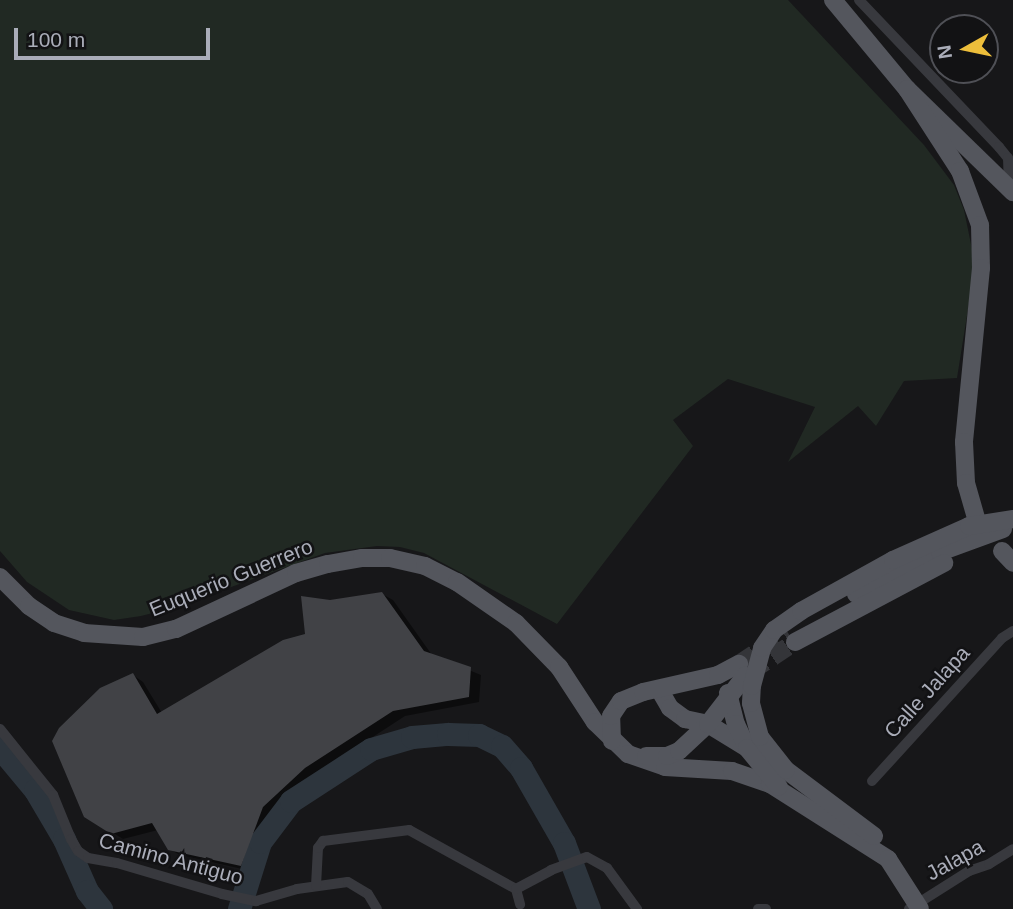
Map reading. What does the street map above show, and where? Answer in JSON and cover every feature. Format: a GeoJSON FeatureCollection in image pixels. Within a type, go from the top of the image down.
{"type":"FeatureCollection","features":[{"type":"Feature","properties":{"kind":"main road"},"geometry":{"type":"LineString","coordinates":[[833,0],[907,89],[1011,190]]}},
{"type":"Feature","properties":{"kind":"main road"},"geometry":{"type":"LineString","coordinates":[[907,89],[960,171],[980,225],[981,268],[964,442],[965,483],[976,517]]}},
{"type":"Feature","properties":{"kind":"main road"},"geometry":{"type":"LineString","coordinates":[[918,906],[895,856],[880,840],[826,802],[771,754],[754,721],[751,703],[755,667],[762,648],[774,630],[801,611],[942,536],[969,526],[1013,519]]}},
{"type":"Feature","properties":{"kind":"main road"},"geometry":{"type":"LineString","coordinates":[[1013,525],[966,541],[898,572],[791,637],[938,566],[1013,536]]}},
{"type":"Feature","properties":{"kind":"main road","name":"Euquerio Guerrero"},"geometry":{"type":"LineString","coordinates":[[0,577],[29,606],[54,624],[84,632],[143,637],[176,629],[296,573],[328,564],[362,558],[390,558],[425,566],[457,582],[516,623],[559,667],[595,722],[628,754],[665,767],[732,771],[783,792]]}},
{"type":"Feature","properties":{"kind":"main road"},"geometry":{"type":"LineString","coordinates":[[612,741],[610,725],[615,706],[630,695],[742,670],[708,724],[679,751],[667,756],[628,754]]}},
{"type":"Feature","properties":{"kind":"main road"},"geometry":{"type":"LineString","coordinates":[[659,689],[670,708],[685,719],[708,724],[747,748]]}},
{"type":"Feature","properties":{"kind":"main road"},"geometry":{"type":"LineString","coordinates":[[729,693],[736,724],[747,748],[783,792],[888,859],[918,906]]}},
{"type":"Feature","properties":{"kind":"street"},"geometry":{"type":"LineString","coordinates":[[859,0],[1008,158],[1011,190]]}},
{"type":"Feature","properties":{"kind":"street","name":"Calle Jalapa"},"geometry":{"type":"LineString","coordinates":[[872,781],[1002,638],[1013,631]]}},
{"type":"Feature","properties":{"kind":"street","name":"Camino Antiguo"},"geometry":{"type":"LineString","coordinates":[[0,729],[53,795],[78,851],[88,858],[117,863],[222,894],[256,901],[316,886],[348,882],[368,894],[377,909]]}},
{"type":"Feature","properties":{"kind":"street"},"geometry":{"type":"LineString","coordinates":[[316,886],[318,848],[323,841],[409,830],[516,889],[520,904]]}},
{"type":"Feature","properties":{"kind":"street","name":"Jalapa"},"geometry":{"type":"LineString","coordinates":[[918,906],[969,871],[989,864],[1013,849]]}},
{"type":"Feature","properties":{"kind":"street"},"geometry":{"type":"LineString","coordinates":[[516,889],[551,870],[587,857],[607,868],[637,909]]}},
{"type":"Feature","properties":{"kind":"street"},"geometry":{"type":"LineString","coordinates":[[758,909],[766,909]]}},
{"type":"Feature","properties":{"kind":"shaded area"},"geometry":{"type":"Polygon","coordinates":[[[0,0],[788,0],[924,145],[954,185],[964,210],[973,254],[972,284],[957,378],[904,381],[876,426],[858,406],[788,462],[815,407],[728,379],[673,420],[693,446],[557,624],[424,553],[400,547],[377,546],[325,553],[176,607],[141,616],[114,620],[69,610],[27,582],[0,551],[0,0]]]}},
{"type":"Feature","properties":{"kind":"building"},"geometry":{"type":"Polygon","coordinates":[[[382,592],[424,651],[471,667],[469,697],[393,711],[305,768],[263,807],[241,866],[168,850],[152,823],[111,834],[84,817],[52,741],[59,728],[100,688],[133,673],[157,714],[283,640],[305,634],[301,596],[330,600],[382,592]]]}},
{"type":"Feature","properties":{"kind":"waterway"},"geometry":{"type":"LineString","coordinates":[[239,909],[260,842],[291,801],[371,749],[412,737],[448,734],[479,735],[502,746],[521,768],[564,843],[589,909]]}},
{"type":"Feature","properties":{"kind":"waterway"},"geometry":{"type":"LineString","coordinates":[[0,748],[35,790],[64,839],[87,891],[101,909]]}},
{"type":"Feature","properties":{"kind":"tunnel"},"geometry":{"type":"LineString","coordinates":[[739,664],[787,632]]}},
{"type":"Feature","properties":{"kind":"tunnel"},"geometry":{"type":"LineString","coordinates":[[750,672],[795,642]]}}]}
